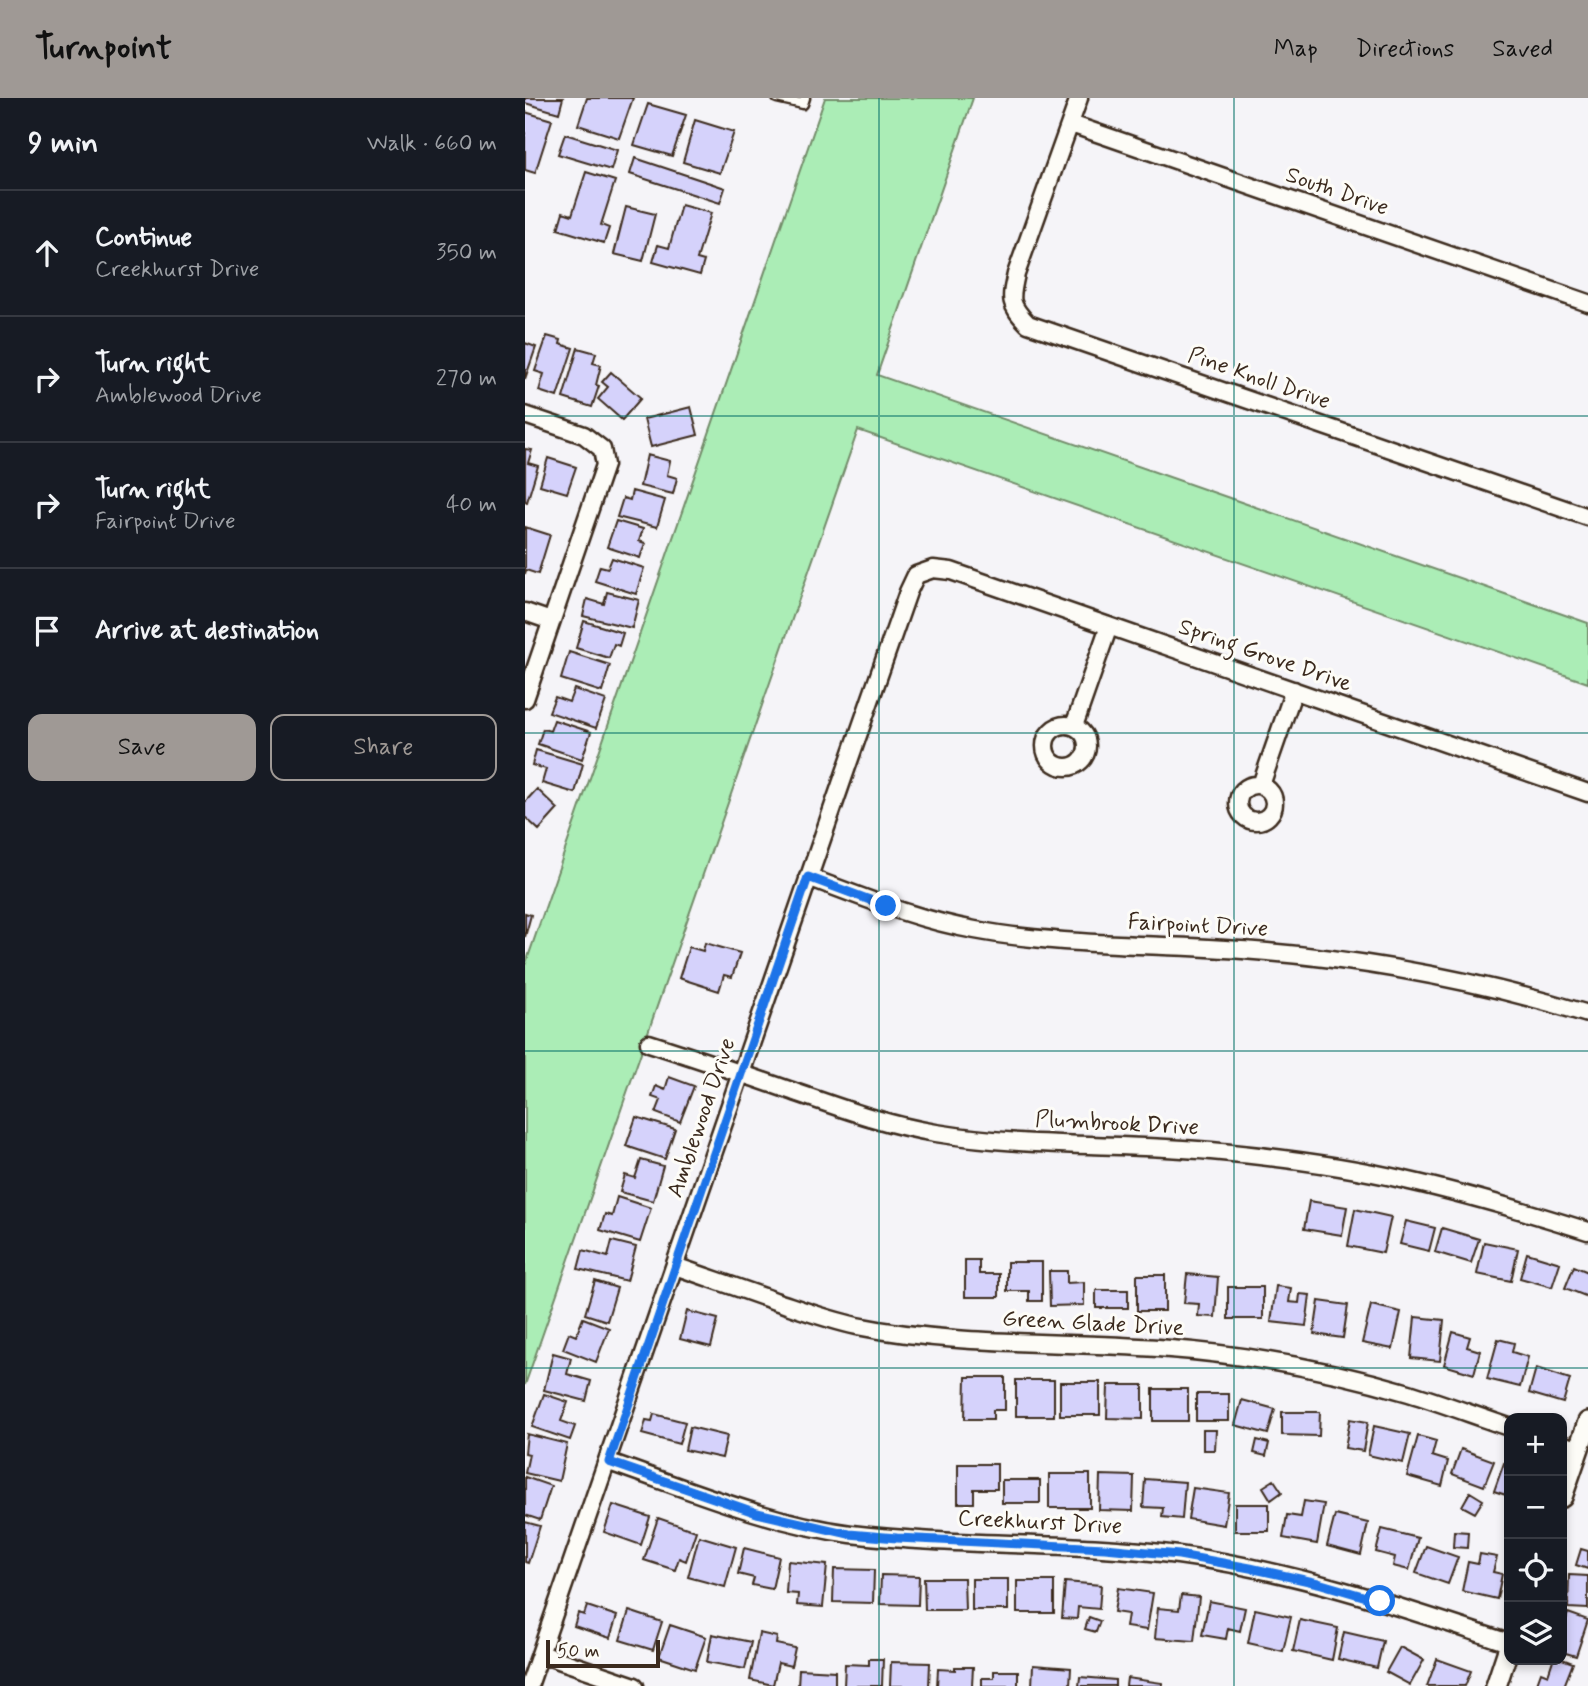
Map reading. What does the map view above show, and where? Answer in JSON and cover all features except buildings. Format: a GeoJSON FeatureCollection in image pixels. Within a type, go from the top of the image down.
{"type":"FeatureCollection","features":[{"type":"Feature","properties":{"kind":"street"},"geometry":{"type":"LineString","coordinates":[[1070,124],[1079,98]]}},
{"type":"Feature","properties":{"kind":"street","name":"Pine Knoll Drive"},"geometry":{"type":"LineString","coordinates":[[1070,124],[1012,292],[1014,309],[1028,324],[1588,517]]}},
{"type":"Feature","properties":{"kind":"street","name":"South Drive"},"geometry":{"type":"LineString","coordinates":[[1070,124],[1588,303]]}},
{"type":"Feature","properties":{"kind":"street"},"geometry":{"type":"LineString","coordinates":[[525,415],[584,435],[602,449],[605,465],[525,699]]}},
{"type":"Feature","properties":{"kind":"street","name":"Spring Grove Drive"},"geometry":{"type":"LineString","coordinates":[[925,572],[933,569],[951,571],[1588,793]]}},
{"type":"Feature","properties":{"kind":"street","name":"Amblewood Drive"},"geometry":{"type":"LineString","coordinates":[[529,1686],[609,1462],[908,592],[916,575],[925,572]]}},
{"type":"Feature","properties":{"kind":"street"},"geometry":{"type":"LineString","coordinates":[[525,612],[551,621]]}},
{"type":"Feature","properties":{"kind":"street"},"geometry":{"type":"LineString","coordinates":[[1074,726],[1109,626]]}},
{"type":"Feature","properties":{"kind":"street"},"geometry":{"type":"LineString","coordinates":[[1261,785],[1294,690]]}},
{"type":"Feature","properties":{"kind":"street","name":"Fairpoint Drive"},"geometry":{"type":"LineString","coordinates":[[808,877],[886,906],[972,930],[1039,939],[1253,951],[1363,963],[1460,980],[1588,1014]]}},
{"type":"Feature","properties":{"kind":"street","name":"Plumbrook Drive"},"geometry":{"type":"LineString","coordinates":[[649,1043],[879,1120],[936,1133],[995,1140],[1200,1150],[1308,1162],[1403,1179],[1588,1231]]}},
{"type":"Feature","properties":{"kind":"street","name":"Green Glade Drive"},"geometry":{"type":"LineString","coordinates":[[675,1266],[810,1313],[854,1325],[951,1339],[1218,1354],[1345,1377],[1408,1393],[1504,1425]]}},
{"type":"Feature","properties":{"kind":"street"},"geometry":{"type":"LineString","coordinates":[[1565,1476],[1570,1447],[1588,1422]]}},
{"type":"Feature","properties":{"kind":"street","name":"Creekhurst Drive"},"geometry":{"type":"LineString","coordinates":[[609,1462],[757,1513],[849,1534],[1105,1548],[1179,1555],[1250,1568],[1318,1583],[1380,1601],[1504,1643]]}},
{"type":"Feature","properties":{"kind":"street"},"geometry":{"type":"LineString","coordinates":[[541,1654],[635,1686]]}},
{"type":"Feature","properties":{"kind":"street"},"geometry":{"type":"LineString","coordinates":[[1496,1686],[1504,1661]]}},
{"type":"Feature","properties":{"kind":"lane"},"geometry":{"type":"LineString","coordinates":[[777,98],[803,104],[805,98]]}},
{"type":"Feature","properties":{"kind":"green space"},"geometry":{"type":"Polygon","coordinates":[[[825,98],[973,98],[877,375],[1588,623],[1588,683],[858,430],[525,1385],[525,966],[825,98]]]}},
{"type":"Feature","properties":{"kind":"route"},"geometry":{"type":"LineString","coordinates":[[886,906],[808,877],[609,1462],[757,1513],[849,1534],[1105,1548],[1179,1555],[1318,1583],[1380,1601]]}}]}
